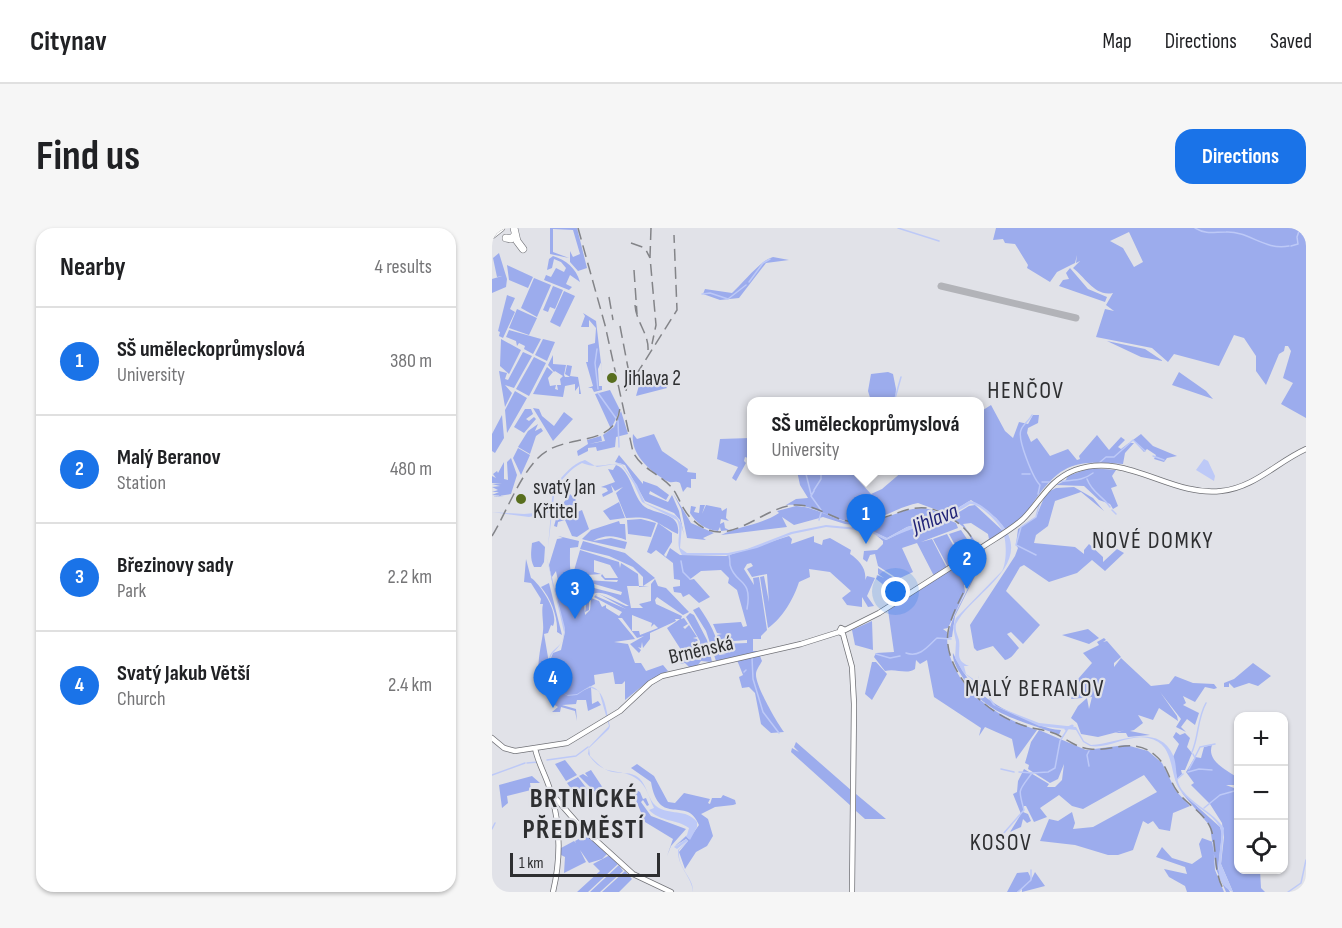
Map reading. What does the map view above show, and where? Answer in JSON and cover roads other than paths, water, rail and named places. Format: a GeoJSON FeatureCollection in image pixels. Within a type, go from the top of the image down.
{"type":"FeatureCollection","features":[{"type":"Feature","properties":{"kind":"highway"},"geometry":{"type":"LineString","coordinates":[[513,234],[523,249]]}},
{"type":"Feature","properties":{"kind":"main road","name":"Brněnská"},"geometry":{"type":"LineString","coordinates":[[492,738],[510,750],[536,750],[567,743],[613,716],[650,683],[662,676],[844,633],[1005,532],[1021,520],[1048,487],[1059,478],[1088,466],[1111,465],[1194,490],[1217,492],[1248,484],[1306,449]]}},
{"type":"Feature","properties":{"kind":"main road"},"geometry":{"type":"LineString","coordinates":[[844,633],[852,667],[855,716],[852,892]]}},
{"type":"Feature","properties":{"kind":"main road"},"geometry":{"type":"LineString","coordinates":[[536,750],[552,796],[560,846],[553,892]]}},
{"type":"Feature","properties":{"kind":"main road"},"geometry":{"type":"LineString","coordinates":[[552,796],[579,825],[630,872],[671,892]]}},
{"type":"Feature","properties":{"kind":"waterway"},"geometry":{"type":"LineString","coordinates":[[898,228],[939,241]]}},
{"type":"Feature","properties":{"kind":"waterway"},"geometry":{"type":"LineString","coordinates":[[1195,228],[1207,232],[1242,234],[1272,246],[1289,246]]}},
{"type":"Feature","properties":{"kind":"waterway"},"geometry":{"type":"LineString","coordinates":[[1291,246],[1298,244],[1297,237],[1300,228]]}},
{"type":"Feature","properties":{"kind":"waterway"},"geometry":{"type":"LineString","coordinates":[[749,282],[763,263],[770,259]]}},
{"type":"Feature","properties":{"kind":"waterway"},"geometry":{"type":"LineString","coordinates":[[702,294],[710,293],[728,299],[746,285]]}},
{"type":"Feature","properties":{"kind":"waterway"},"geometry":{"type":"LineString","coordinates":[[597,349],[595,363],[598,389]]}},
{"type":"Feature","properties":{"kind":"waterway"},"geometry":{"type":"LineString","coordinates":[[895,397],[901,377]]}},
{"type":"Feature","properties":{"kind":"waterway"},"geometry":{"type":"LineString","coordinates":[[598,393],[618,421],[619,447]]}},
{"type":"Feature","properties":{"kind":"waterway"},"geometry":{"type":"LineString","coordinates":[[1032,415],[1022,428],[1020,435],[1026,458],[1040,485],[1038,494]]}},
{"type":"Feature","properties":{"kind":"waterway"},"geometry":{"type":"LineString","coordinates":[[1133,440],[1145,451]]}},
{"type":"Feature","properties":{"kind":"waterway"},"geometry":{"type":"LineString","coordinates":[[1099,463],[1106,457],[1114,457],[1132,441]]}},
{"type":"Feature","properties":{"kind":"waterway"},"geometry":{"type":"LineString","coordinates":[[1153,456],[1164,460]]}},
{"type":"Feature","properties":{"kind":"waterway"},"geometry":{"type":"LineString","coordinates":[[1057,482],[1081,479],[1093,473]]}},
{"type":"Feature","properties":{"kind":"waterway"},"geometry":{"type":"LineString","coordinates":[[1022,474],[1030,474]]}},
{"type":"Feature","properties":{"kind":"waterway"},"geometry":{"type":"LineString","coordinates":[[806,475],[811,494]]}},
{"type":"Feature","properties":{"kind":"waterway"},"geometry":{"type":"LineString","coordinates":[[814,490],[821,475]]}},
{"type":"Feature","properties":{"kind":"waterway"},"geometry":{"type":"LineString","coordinates":[[1087,479],[1092,488],[1110,507]]}},
{"type":"Feature","properties":{"kind":"waterway"},"geometry":{"type":"LineString","coordinates":[[1042,482],[1052,482]]}},
{"type":"Feature","properties":{"kind":"waterway"},"geometry":{"type":"LineString","coordinates":[[814,491],[811,496],[821,510]]}},
{"type":"Feature","properties":{"kind":"waterway"},"geometry":{"type":"LineString","coordinates":[[1016,545],[1021,527],[1036,517],[1039,505]]}},
{"type":"Feature","properties":{"kind":"waterway"},"geometry":{"type":"LineString","coordinates":[[1112,510],[1116,514]]}},
{"type":"Feature","properties":{"kind":"waterway"},"geometry":{"type":"LineString","coordinates":[[819,520],[821,513]]}},
{"type":"Feature","properties":{"kind":"waterway"},"geometry":{"type":"LineString","coordinates":[[1016,545],[1036,555]]}},
{"type":"Feature","properties":{"kind":"waterway"},"geometry":{"type":"LineString","coordinates":[[729,555],[732,571],[748,591],[747,609]]}},
{"type":"Feature","properties":{"kind":"waterway"},"geometry":{"type":"LineString","coordinates":[[681,561],[683,572],[690,579]]}},
{"type":"Feature","properties":{"kind":"waterway"},"geometry":{"type":"LineString","coordinates":[[906,653],[920,653],[937,638],[951,639]]}},
{"type":"Feature","properties":{"kind":"waterway"},"geometry":{"type":"LineString","coordinates":[[876,654],[890,658],[900,656]]}},
{"type":"Feature","properties":{"kind":"waterway"},"geometry":{"type":"LineString","coordinates":[[752,658],[753,679],[763,712],[779,733]]}},
{"type":"Feature","properties":{"kind":"waterway"},"geometry":{"type":"LineString","coordinates":[[1192,752],[1206,703]]}},
{"type":"Feature","properties":{"kind":"waterway","name":"Jihlava"},"geometry":{"type":"LineString","coordinates":[[1066,729],[1072,726]]}},
{"type":"Feature","properties":{"kind":"waterway"},"geometry":{"type":"LineString","coordinates":[[1003,834],[1024,810],[1020,790],[1032,773],[1048,772],[1055,768],[1060,741],[1067,730]]}},
{"type":"Feature","properties":{"kind":"waterway"},"geometry":{"type":"LineString","coordinates":[[1195,757],[1200,747],[1215,744]]}},
{"type":"Feature","properties":{"kind":"waterway"},"geometry":{"type":"LineString","coordinates":[[547,760],[576,756],[588,747]]}},
{"type":"Feature","properties":{"kind":"waterway"},"geometry":{"type":"LineString","coordinates":[[1089,751],[1087,755],[1089,766]]}},
{"type":"Feature","properties":{"kind":"waterway"},"geometry":{"type":"LineString","coordinates":[[1189,769],[1195,758],[1193,754]]}},
{"type":"Feature","properties":{"kind":"waterway"},"geometry":{"type":"LineString","coordinates":[[527,763],[538,762]]}},
{"type":"Feature","properties":{"kind":"waterway"},"geometry":{"type":"LineString","coordinates":[[492,775],[525,763]]}},
{"type":"Feature","properties":{"kind":"waterway"},"geometry":{"type":"LineString","coordinates":[[1001,769],[1014,772]]}},
{"type":"Feature","properties":{"kind":"waterway"},"geometry":{"type":"LineString","coordinates":[[1188,772],[1199,769],[1212,770]]}},
{"type":"Feature","properties":{"kind":"waterway"},"geometry":{"type":"LineString","coordinates":[[1019,772],[1033,773]]}},
{"type":"Feature","properties":{"kind":"waterway","name":"Jihlava"},"geometry":{"type":"LineString","coordinates":[[1176,780],[1183,774]]}},
{"type":"Feature","properties":{"kind":"waterway"},"geometry":{"type":"LineString","coordinates":[[1204,808],[1220,795],[1234,791]]}},
{"type":"Feature","properties":{"kind":"waterway"},"geometry":{"type":"LineString","coordinates":[[492,829],[495,823]]}},
{"type":"Feature","properties":{"kind":"waterway"},"geometry":{"type":"LineString","coordinates":[[1288,892],[1301,883],[1306,860]]}},
{"type":"Feature","properties":{"kind":"waterway"},"geometry":{"type":"LineString","coordinates":[[1018,892],[1031,880],[1031,870]]}},
{"type":"Feature","properties":{"kind":"railway"},"geometry":{"type":"LineString","coordinates":[[578,228],[605,325],[633,452],[646,468],[673,489],[690,517],[706,529],[718,532],[744,526],[769,513],[795,505],[813,508],[846,521],[856,522],[876,520],[913,508],[922,508],[942,513],[962,527],[973,540],[976,554],[974,569],[953,615],[948,632],[948,647],[952,661],[964,681],[986,705],[1017,723],[1048,731],[1085,748],[1132,746],[1148,750],[1156,756],[1163,764],[1177,791],[1208,823],[1213,837],[1218,876],[1225,892]]}},
{"type":"Feature","properties":{"kind":"railway"},"geometry":{"type":"LineString","coordinates":[[651,228],[650,257],[656,325],[652,344]]}},
{"type":"Feature","properties":{"kind":"railway"},"geometry":{"type":"LineString","coordinates":[[636,375],[677,310],[674,235]]}},
{"type":"Feature","properties":{"kind":"railway"},"geometry":{"type":"LineString","coordinates":[[631,243],[645,248],[650,258]]}},
{"type":"Feature","properties":{"kind":"railway"},"geometry":{"type":"LineString","coordinates":[[634,270],[637,314]]}},
{"type":"Feature","properties":{"kind":"railway"},"geometry":{"type":"LineString","coordinates":[[609,297],[613,320]]}},
{"type":"Feature","properties":{"kind":"railway"},"geometry":{"type":"LineString","coordinates":[[635,305],[647,339],[648,350]]}},
{"type":"Feature","properties":{"kind":"railway"},"geometry":{"type":"LineString","coordinates":[[620,326],[629,373],[626,391]]}},
{"type":"Feature","properties":{"kind":"railway"},"geometry":{"type":"LineString","coordinates":[[492,536],[523,478],[538,458],[557,446],[602,434],[611,428],[617,419],[620,407]]}},
{"type":"Feature","properties":{"kind":"place","name":"Jihlava 2"},"geometry":{"type":"Point","coordinates":[612,378]}},
{"type":"Feature","properties":{"kind":"place","name":"svatý Jan Křtitel"},"geometry":{"type":"Point","coordinates":[521,499]}},
{"type":"Feature","properties":{"kind":"place","name":"SŠ uměleckoprůmyslová"},"geometry":{"type":"Point","coordinates":[866,544]}},
{"type":"Feature","properties":{"kind":"place","name":"Malý Beranov"},"geometry":{"type":"Point","coordinates":[967,589]}},
{"type":"Feature","properties":{"kind":"place","name":"Březinovy sady"},"geometry":{"type":"Point","coordinates":[575,619]}},
{"type":"Feature","properties":{"kind":"place","name":"Svatý Jakub Větší"},"geometry":{"type":"Point","coordinates":[553,708]}},
{"type":"Feature","properties":{"kind":"district","name":"HENČOV"},"geometry":{"type":"Point","coordinates":[1026,390]}},
{"type":"Feature","properties":{"kind":"district","name":"NOVÉ DOMKY"},"geometry":{"type":"Point","coordinates":[1153,540]}},
{"type":"Feature","properties":{"kind":"district","name":"MALÝ BERANOV"},"geometry":{"type":"Point","coordinates":[1035,688]}},
{"type":"Feature","properties":{"kind":"district","name":"BRTNICKÉ PŘEDMĚSTÍ"},"geometry":{"type":"Point","coordinates":[584,814]}},
{"type":"Feature","properties":{"kind":"district","name":"KOSOV"},"geometry":{"type":"Point","coordinates":[1001,842]}}]}
